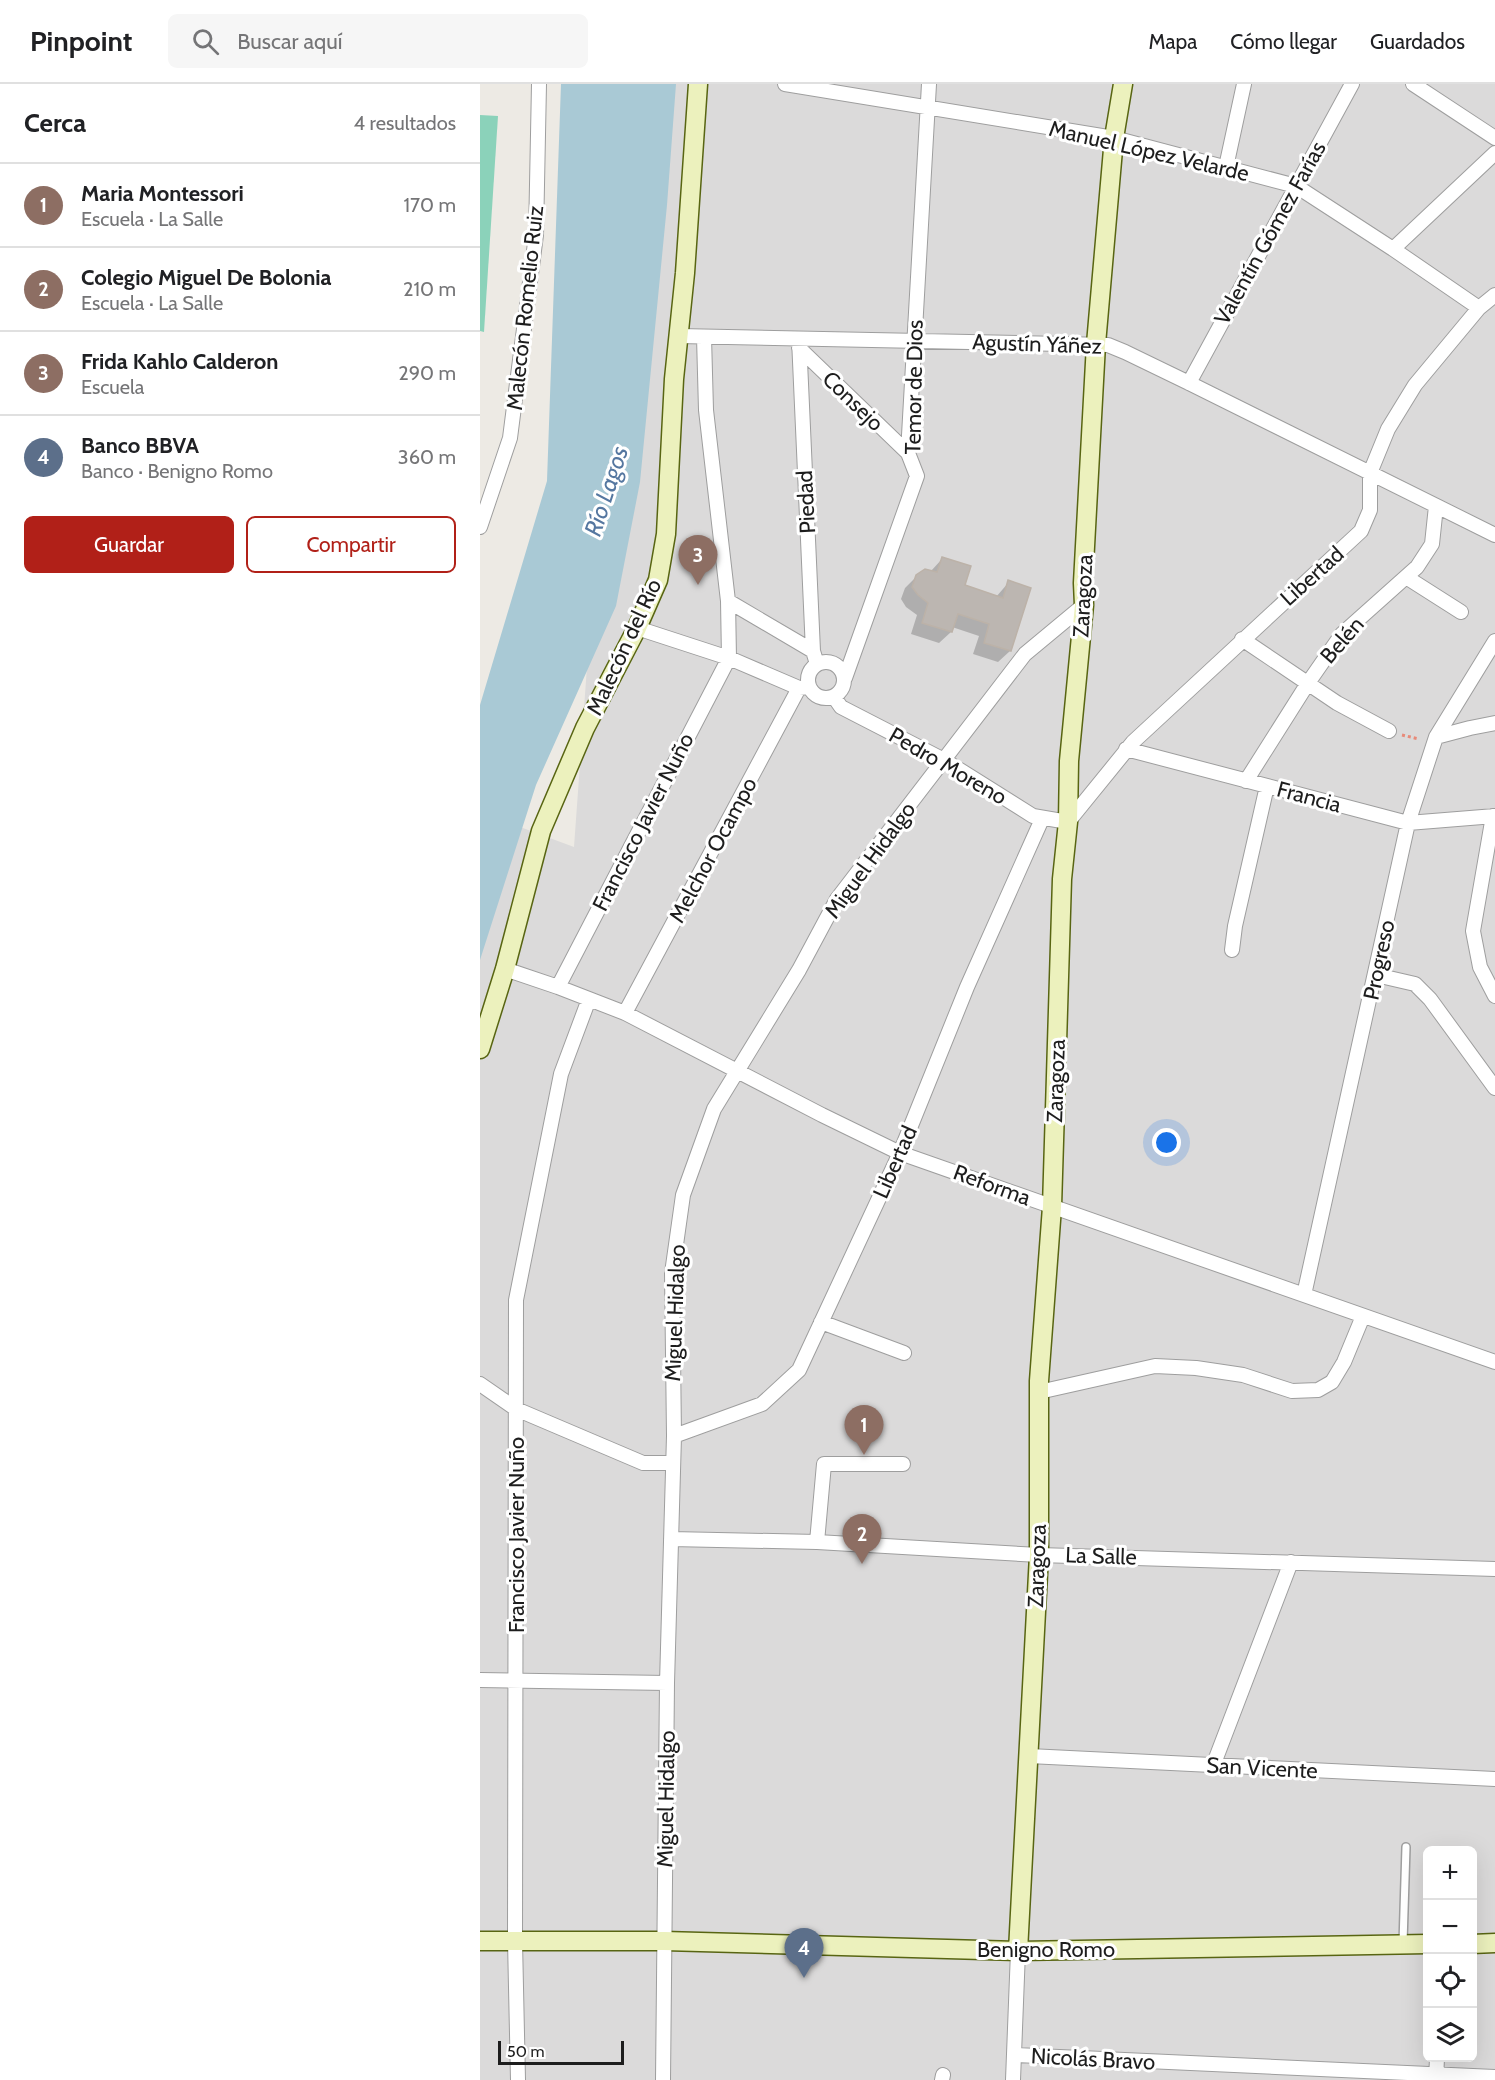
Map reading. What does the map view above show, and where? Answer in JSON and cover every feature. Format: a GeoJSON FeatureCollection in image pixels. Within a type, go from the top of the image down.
{"type":"FeatureCollection","features":[{"type":"Feature","properties":{"kind":"street","name":"Malecón Romelio Ruiz"},"geometry":{"type":"LineString","coordinates":[[480,527],[510,438],[515,404],[537,235],[538,84]]}},
{"type":"Feature","properties":{"kind":"street","name":"Malecón del Río"},"geometry":{"type":"LineString","coordinates":[[480,1049],[505,969],[541,831],[585,728],[638,628],[658,580],[666,534],[674,379],[680,336],[698,84]]}},
{"type":"Feature","properties":{"kind":"street","name":"Manuel López Velarde"},"geometry":{"type":"LineString","coordinates":[[784,84],[1114,138],[1296,186],[1479,308]]}},
{"type":"Feature","properties":{"kind":"street","name":"Temor de Dios"},"geometry":{"type":"LineString","coordinates":[[845,678],[917,476],[908,453],[929,84]]}},
{"type":"Feature","properties":{"kind":"street","name":"Zaragoza"},"geometry":{"type":"LineString","coordinates":[[1013,2080],[1038,1555],[1039,1392],[1052,1207],[1062,879],[1084,605],[1083,584],[1096,344],[1114,138],[1124,84]]}},
{"type":"Feature","properties":{"kind":"street"},"geometry":{"type":"LineString","coordinates":[[1226,167],[1244,84]]}},
{"type":"Feature","properties":{"kind":"street","name":"Valentín Gómez Farías"},"geometry":{"type":"LineString","coordinates":[[1189,383],[1352,84]]}},
{"type":"Feature","properties":{"kind":"street"},"geometry":{"type":"LineString","coordinates":[[1413,84],[1495,138]]}},
{"type":"Feature","properties":{"kind":"street"},"geometry":{"type":"LineString","coordinates":[[1393,249],[1495,153]]}},
{"type":"Feature","properties":{"kind":"street","name":"Libertad"},"geometry":{"type":"LineString","coordinates":[[1068,822],[1126,749],[1361,531],[1370,510],[1370,473],[1388,429],[1415,385],[1479,308],[1495,294]]}},
{"type":"Feature","properties":{"kind":"street","name":"Agustín Yáñez"},"geometry":{"type":"LineString","coordinates":[[680,336],[799,343],[914,341],[1108,345],[1495,535]]}},
{"type":"Feature","properties":{"kind":"street"},"geometry":{"type":"LineString","coordinates":[[704,337],[706,410],[728,601],[729,658]]}},
{"type":"Feature","properties":{"kind":"street","name":"Consejo"},"geometry":{"type":"LineString","coordinates":[[799,343],[908,453]]}},
{"type":"Feature","properties":{"kind":"street","name":"Piedad"},"geometry":{"type":"LineString","coordinates":[[799,343],[815,658]]}},
{"type":"Feature","properties":{"kind":"street","name":"Belén"},"geometry":{"type":"LineString","coordinates":[[1246,781],[1308,682],[1342,634],[1417,567],[1432,544],[1436,506]]}},
{"type":"Feature","properties":{"kind":"street"},"geometry":{"type":"LineString","coordinates":[[1406,578],[1461,612]]}},
{"type":"Feature","properties":{"kind":"street"},"geometry":{"type":"LineString","coordinates":[[638,628],[729,658],[804,687],[822,699],[834,698],[843,689],[845,678],[843,672],[834,664],[815,658],[728,601]]}},
{"type":"Feature","properties":{"kind":"street","name":"Miguel Hidalgo"},"geometry":{"type":"LineString","coordinates":[[663,2080],[667,1683],[674,1437],[672,1273],[683,1195],[714,1109],[799,970],[837,898],[1025,654],[1084,605]]}},
{"type":"Feature","properties":{"kind":"street"},"geometry":{"type":"LineString","coordinates":[[1242,639],[1337,703],[1389,731]]}},
{"type":"Feature","properties":{"kind":"street","name":"Progreso"},"geometry":{"type":"LineString","coordinates":[[1304,1295],[1408,823],[1436,737],[1495,640]]}},
{"type":"Feature","properties":{"kind":"street","name":"Francisco Javier Nuño"},"geometry":{"type":"LineString","coordinates":[[558,987],[729,658]]}},
{"type":"Feature","properties":{"kind":"street"},"geometry":{"type":"LineString","coordinates":[[804,687],[815,658]]}},
{"type":"Feature","properties":{"kind":"street","name":"Melchor Ocampo"},"geometry":{"type":"LineString","coordinates":[[626,1013],[804,687]]}},
{"type":"Feature","properties":{"kind":"street","name":"Pedro Moreno"},"geometry":{"type":"LineString","coordinates":[[834,698],[841,707],[944,760],[1033,816],[1068,822]]}},
{"type":"Feature","properties":{"kind":"street"},"geometry":{"type":"LineString","coordinates":[[1436,737],[1495,723]]}},
{"type":"Feature","properties":{"kind":"street","name":"Francia"},"geometry":{"type":"LineString","coordinates":[[1126,749],[1408,823],[1494,816]]}},
{"type":"Feature","properties":{"kind":"street"},"geometry":{"type":"LineString","coordinates":[[1232,950],[1235,926],[1267,786]]}},
{"type":"Feature","properties":{"kind":"street"},"geometry":{"type":"LineString","coordinates":[[1494,816],[1473,931],[1480,967],[1495,996]]}},
{"type":"Feature","properties":{"kind":"street","name":"Libertad"},"geometry":{"type":"LineString","coordinates":[[674,1437],[762,1404],[799,1370],[900,1153],[967,987],[1042,819]]}},
{"type":"Feature","properties":{"kind":"street","name":"Reforma"},"geometry":{"type":"LineString","coordinates":[[505,969],[626,1013],[900,1153],[1495,1362]]}},
{"type":"Feature","properties":{"kind":"street"},"geometry":{"type":"LineString","coordinates":[[1376,975],[1415,984],[1430,999],[1495,1088]]}},
{"type":"Feature","properties":{"kind":"street","name":"Francisco Javier Nuño"},"geometry":{"type":"LineString","coordinates":[[518,2080],[515,1941],[516,1300],[561,1074],[589,999]]}},
{"type":"Feature","properties":{"kind":"street"},"geometry":{"type":"LineString","coordinates":[[1039,1392],[1155,1366],[1196,1368],[1243,1375],[1292,1391],[1318,1390],[1332,1382],[1344,1362],[1363,1316]]}},
{"type":"Feature","properties":{"kind":"street"},"geometry":{"type":"LineString","coordinates":[[821,1322],[904,1353]]}},
{"type":"Feature","properties":{"kind":"street"},"geometry":{"type":"LineString","coordinates":[[480,1384],[516,1408],[643,1463],[673,1463]]}},
{"type":"Feature","properties":{"kind":"street"},"geometry":{"type":"LineString","coordinates":[[817,1542],[824,1464],[903,1464]]}},
{"type":"Feature","properties":{"kind":"street","name":"La Salle"},"geometry":{"type":"LineString","coordinates":[[671,1539],[817,1542],[1038,1555],[1495,1569]]}},
{"type":"Feature","properties":{"kind":"street"},"geometry":{"type":"LineString","coordinates":[[1213,1766],[1291,1562]]}},
{"type":"Feature","properties":{"kind":"street"},"geometry":{"type":"LineString","coordinates":[[480,1680],[667,1683]]}},
{"type":"Feature","properties":{"kind":"street","name":"San Vicente"},"geometry":{"type":"LineString","coordinates":[[1029,1756],[1495,1779]]}},
{"type":"Feature","properties":{"kind":"street","name":"Benigno Romo"},"geometry":{"type":"LineString","coordinates":[[480,1941],[664,1941],[1018,1951],[1423,1944]]}},
{"type":"Feature","properties":{"kind":"street"},"geometry":{"type":"LineString","coordinates":[[1477,1944],[1495,1943]]}},
{"type":"Feature","properties":{"kind":"street","name":"Nicolás Bravo"},"geometry":{"type":"LineString","coordinates":[[1015,2055],[1436,2077],[1495,2077]]}},
{"type":"Feature","properties":{"kind":"street"},"geometry":{"type":"LineString","coordinates":[[1436,2077],[1437,2062]]}},
{"type":"Feature","properties":{"kind":"lane"},"geometry":{"type":"LineString","coordinates":[[1403,1944],[1406,1847]]}},
{"type":"Feature","properties":{"kind":"path"},"geometry":{"type":"LineString","coordinates":[[1389,731],[1417,739],[1436,737]]}},
{"type":"Feature","properties":{"kind":"shaded area"},"geometry":{"type":"Polygon","coordinates":[[[629,84],[1495,84],[1495,2080],[480,2080],[480,812],[574,847],[629,84]]]}},
{"type":"Feature","properties":{"kind":"green space"},"geometry":{"type":"Polygon","coordinates":[[[480,115],[498,116],[484,332],[480,331],[480,115]]]}},
{"type":"Feature","properties":{"kind":"water","name":"Río Lagos"},"geometry":{"type":"Polygon","coordinates":[[[561,84],[676,84],[667,205],[640,482],[616,606],[536,785],[480,960],[480,705],[547,481],[561,84]]]}},
{"type":"Feature","properties":{"kind":"building"},"geometry":{"type":"Polygon","coordinates":[[[942,557],[971,566],[965,585],[1003,598],[1008,580],[1031,588],[1011,651],[984,643],[989,624],[958,614],[952,632],[922,623],[928,603],[912,587],[916,575],[925,569],[937,572],[942,557]]]}},
{"type":"Feature","properties":{"kind":"place","name":"Frida Kahlo Calderon"},"geometry":{"type":"Point","coordinates":[698,585]}},
{"type":"Feature","properties":{"kind":"place","name":"Maria Montessori"},"geometry":{"type":"Point","coordinates":[864,1455]}},
{"type":"Feature","properties":{"kind":"place","name":"Colegio Miguel De Bolonia"},"geometry":{"type":"Point","coordinates":[862,1564]}},
{"type":"Feature","properties":{"kind":"place","name":"Banco BBVA"},"geometry":{"type":"Point","coordinates":[804,1978]}}]}
